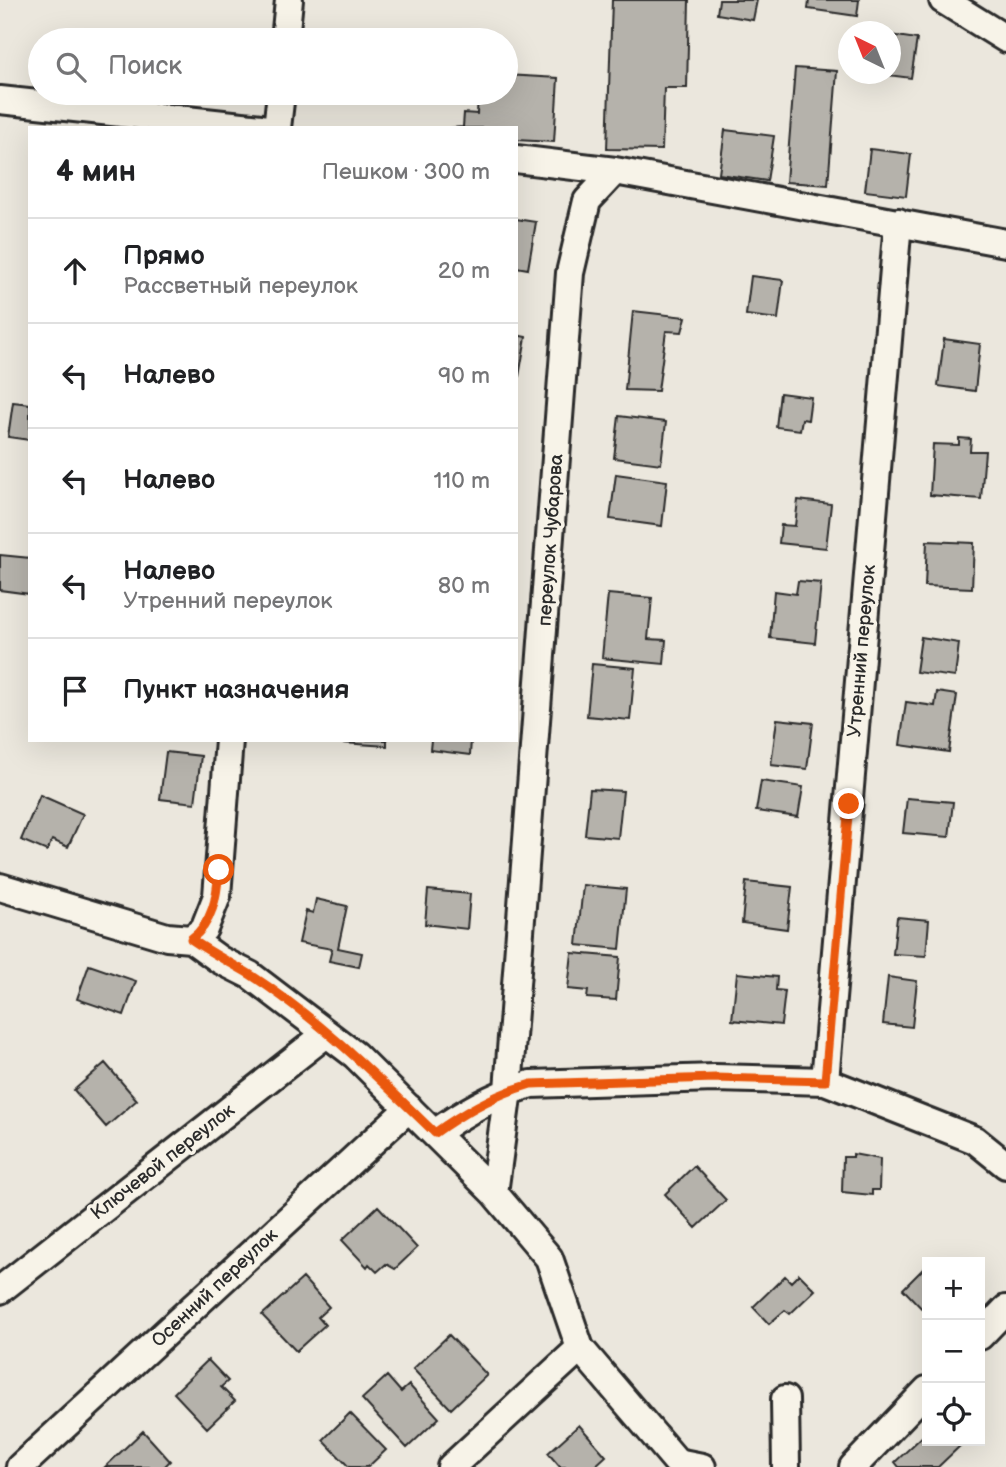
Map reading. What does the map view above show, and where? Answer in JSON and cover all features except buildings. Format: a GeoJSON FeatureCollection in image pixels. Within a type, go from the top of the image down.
{"type":"FeatureCollection","features":[{"type":"Feature","properties":{"kind":"street"},"geometry":{"type":"LineString","coordinates":[[286,28],[289,0]]}},
{"type":"Feature","properties":{"kind":"street"},"geometry":{"type":"LineString","coordinates":[[943,0],[1006,38]]}},
{"type":"Feature","properties":{"kind":"street"},"geometry":{"type":"LineString","coordinates":[[0,100],[28,103]]}},
{"type":"Feature","properties":{"kind":"street"},"geometry":{"type":"LineString","coordinates":[[47,105],[242,126]]}},
{"type":"Feature","properties":{"kind":"street"},"geometry":{"type":"LineString","coordinates":[[277,126],[280,105]]}},
{"type":"Feature","properties":{"kind":"street"},"geometry":{"type":"LineString","coordinates":[[518,159],[615,171],[1006,243]]}},
{"type":"Feature","properties":{"kind":"street","name":"переулок Чубарова"},"geometry":{"type":"LineString","coordinates":[[508,1090],[570,273],[587,201],[615,171]]}},
{"type":"Feature","properties":{"kind":"street","name":"Утренний переулок"},"geometry":{"type":"LineString","coordinates":[[825,1081],[898,222]]}},
{"type":"Feature","properties":{"kind":"street"},"geometry":{"type":"LineString","coordinates":[[191,939],[204,929],[217,896],[229,742]]}},
{"type":"Feature","properties":{"kind":"street"},"geometry":{"type":"LineString","coordinates":[[0,887],[167,937],[191,939],[220,960],[250,975],[375,1073],[494,1193],[549,1258],[580,1348],[683,1465]]}},
{"type":"Feature","properties":{"kind":"street","name":"Ключевой переулок"},"geometry":{"type":"LineString","coordinates":[[0,1290],[326,1034]]}},
{"type":"Feature","properties":{"kind":"street"},"geometry":{"type":"LineString","coordinates":[[435,1133],[508,1090],[531,1084],[689,1079],[825,1081],[975,1140],[1006,1165]]}},
{"type":"Feature","properties":{"kind":"street"},"geometry":{"type":"LineString","coordinates":[[494,1193],[508,1090]]}},
{"type":"Feature","properties":{"kind":"street","name":"Осенний переулок"},"geometry":{"type":"LineString","coordinates":[[20,1467],[409,1108]]}},
{"type":"Feature","properties":{"kind":"street"},"geometry":{"type":"LineString","coordinates":[[985,1331],[1006,1309]]}},
{"type":"Feature","properties":{"kind":"street"},"geometry":{"type":"LineString","coordinates":[[451,1467],[580,1348]]}},
{"type":"Feature","properties":{"kind":"street"},"geometry":{"type":"LineString","coordinates":[[853,1467],[922,1395]]}},
{"type":"Feature","properties":{"kind":"street"},"geometry":{"type":"LineString","coordinates":[[785,1399],[786,1467]]}},
{"type":"Feature","properties":{"kind":"route"},"geometry":{"type":"LineString","coordinates":[[219,870],[217,896],[204,929],[191,939],[220,960],[250,975],[355,1055],[435,1133],[508,1090],[531,1084],[715,1078],[825,1081],[849,804]]}}]}
